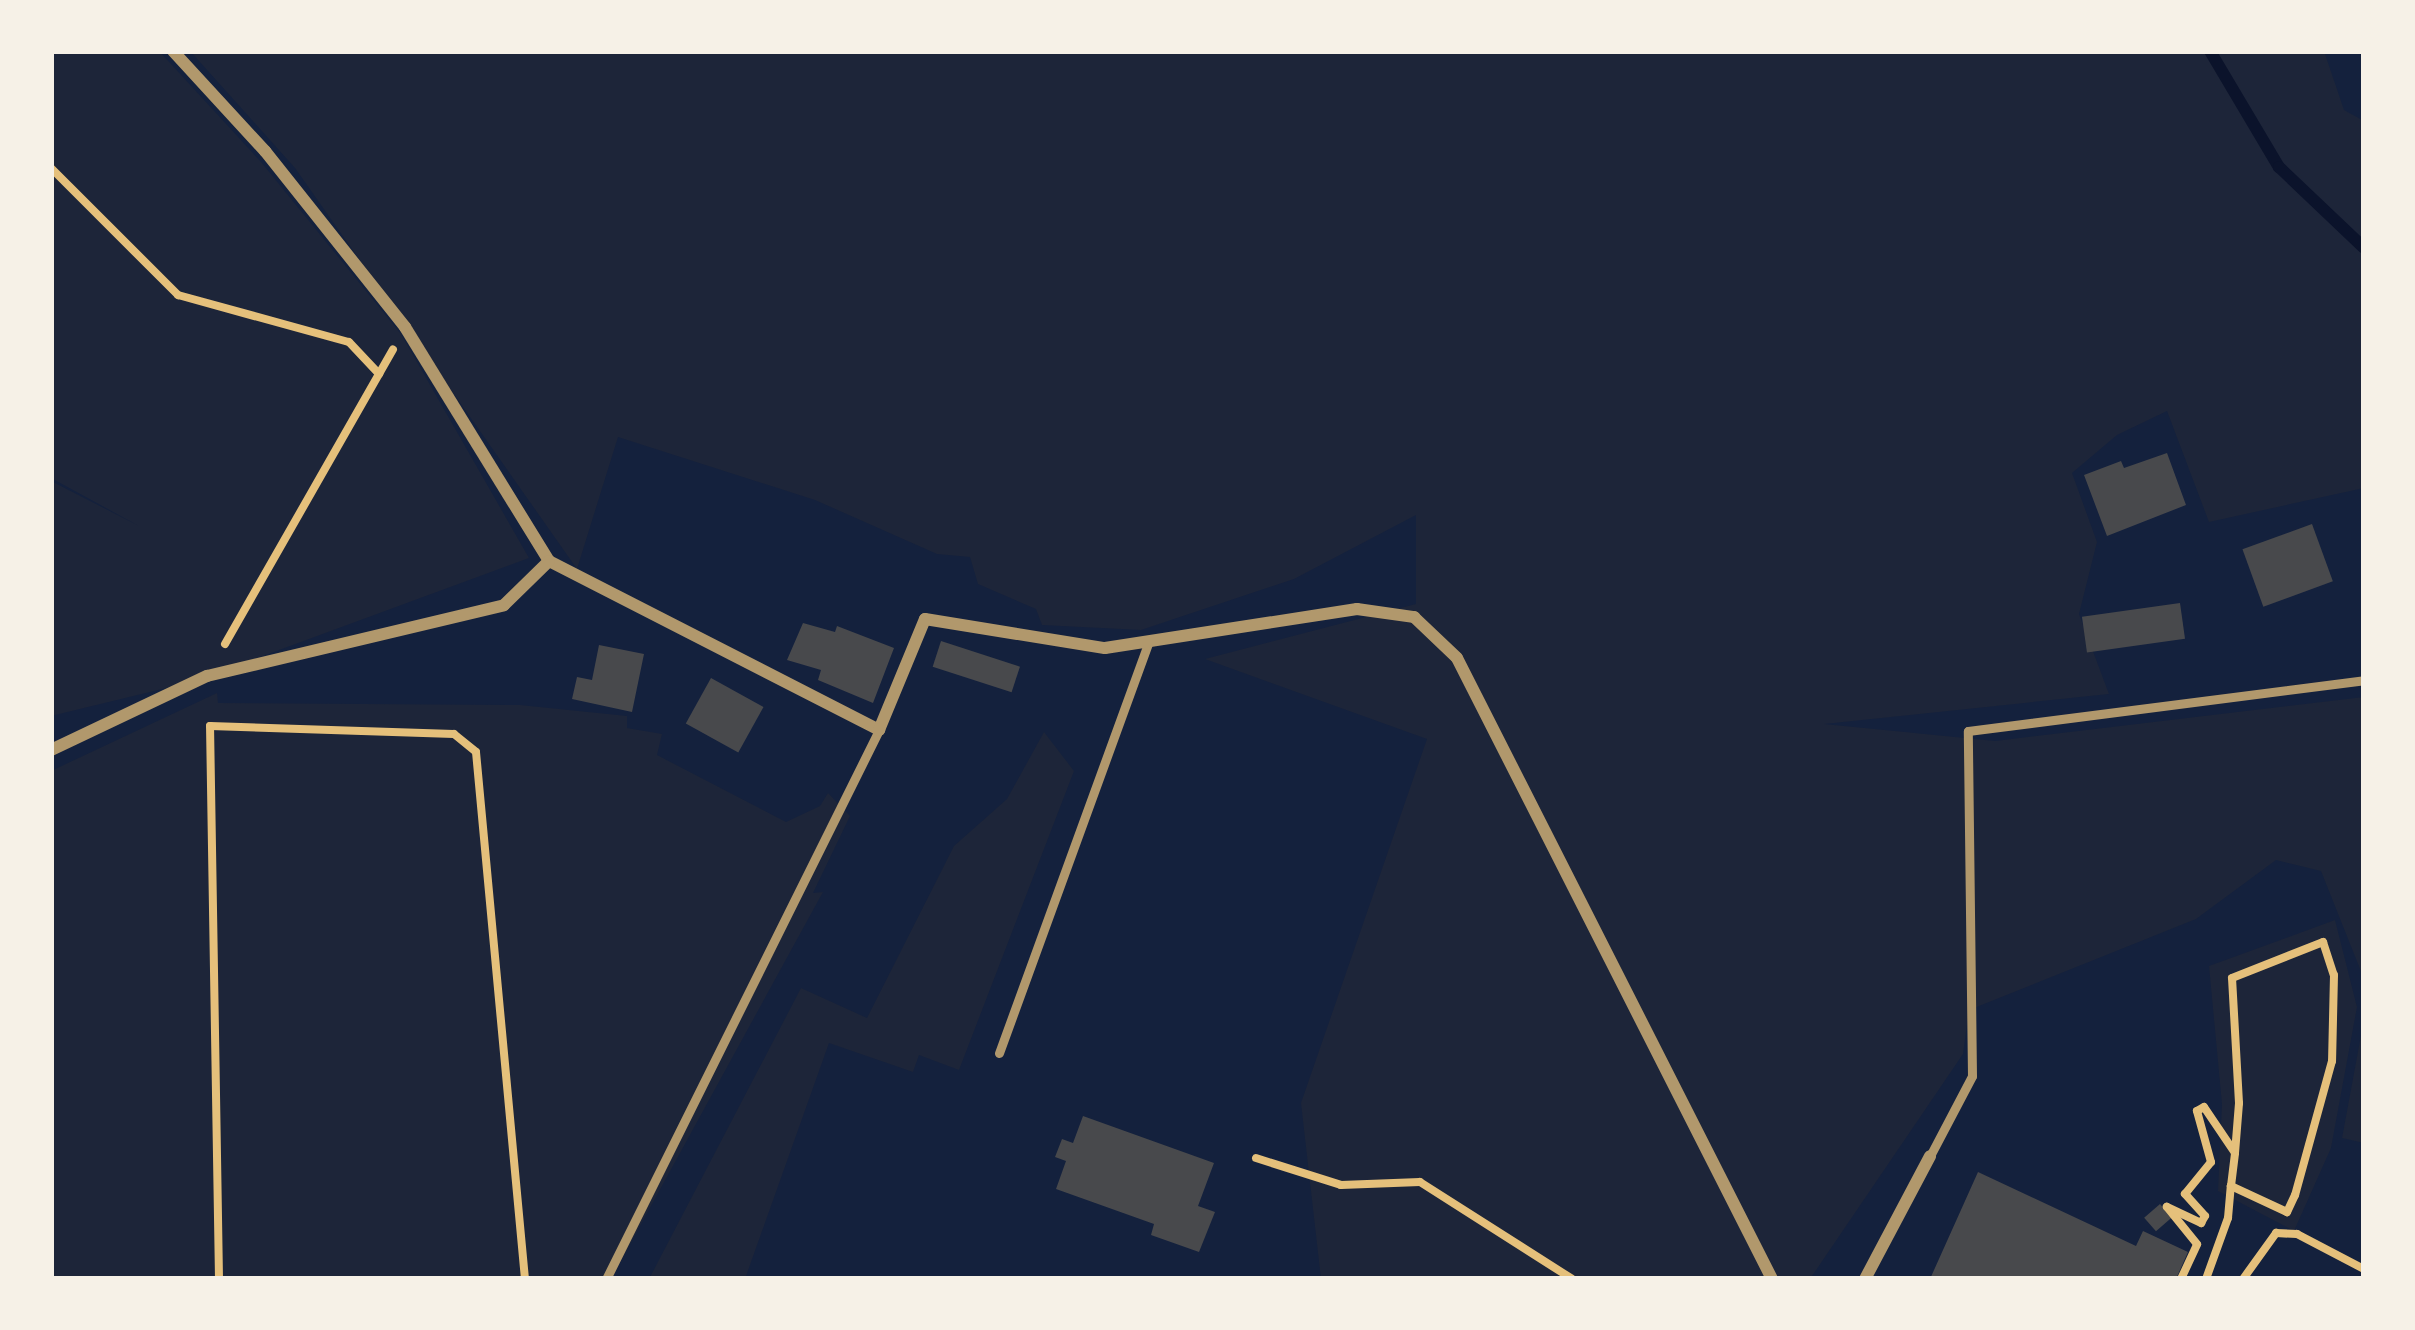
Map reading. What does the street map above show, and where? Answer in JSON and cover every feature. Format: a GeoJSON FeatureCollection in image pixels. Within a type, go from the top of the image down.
{"type":"FeatureCollection","features":[{"type":"Feature","properties":{"kind":"street"},"geometry":{"type":"LineString","coordinates":[[173,51],[266,151],[405,327],[549,561],[879,730],[925,620],[1106,649],[1357,609],[1414,617],[1457,658],[1772,1279]]}},
{"type":"Feature","properties":{"kind":"street"},"geometry":{"type":"LineString","coordinates":[[51,750],[207,676],[504,605],[549,561]]}},
{"type":"Feature","properties":{"kind":"street"},"geometry":{"type":"LineString","coordinates":[[1865,1279],[1930,1156]]}},
{"type":"Feature","properties":{"kind":"lane"},"geometry":{"type":"LineString","coordinates":[[998,1052],[1148,643]]}},
{"type":"Feature","properties":{"kind":"lane"},"geometry":{"type":"LineString","coordinates":[[1930,1156],[1972,1076],[1968,731],[2364,680]]}},
{"type":"Feature","properties":{"kind":"lane"},"geometry":{"type":"LineString","coordinates":[[606,1279],[879,730]]}},
{"type":"Feature","properties":{"kind":"path"},"geometry":{"type":"LineString","coordinates":[[51,169],[178,295],[349,342],[379,374]]}},
{"type":"Feature","properties":{"kind":"path"},"geometry":{"type":"LineString","coordinates":[[207,676],[405,327]]}},
{"type":"Feature","properties":{"kind":"path"},"geometry":{"type":"LineString","coordinates":[[219,1279],[210,725],[454,734],[476,752],[525,1279]]}},
{"type":"Feature","properties":{"kind":"path"},"geometry":{"type":"LineString","coordinates":[[2206,1279],[2228,1218],[2231,1186],[2235,1153],[2239,1103],[2231,978],[2323,942],[2334,975],[2334,1041],[2295,1195],[2287,1212],[2231,1186]]}},
{"type":"Feature","properties":{"kind":"path"},"geometry":{"type":"LineString","coordinates":[[2181,1279],[2197,1244],[2167,1207],[2201,1223],[2205,1216],[2186,1194],[2211,1162],[2197,1112],[2204,1107],[2235,1153]]}},
{"type":"Feature","properties":{"kind":"path"},"geometry":{"type":"LineString","coordinates":[[1256,1158],[1341,1185],[1420,1182],[1572,1279]]}},
{"type":"Feature","properties":{"kind":"path"},"geometry":{"type":"LineString","coordinates":[[2243,1279],[2276,1233],[2297,1234],[2364,1269]]}},
{"type":"Feature","properties":{"kind":"shaded area"},"geometry":{"type":"Polygon","coordinates":[[[51,51],[159,51],[261,162],[401,334],[529,558],[195,681],[51,716],[51,481],[139,526],[51,478],[51,51]]]}},
{"type":"Feature","properties":{"kind":"shaded area"},"geometry":{"type":"Polygon","coordinates":[[[190,51],[2324,51],[2344,110],[2364,121],[2364,488],[2209,522],[2167,411],[2117,435],[2072,473],[2097,542],[2079,614],[2109,694],[1824,724],[1995,741],[2364,697],[2364,979],[2321,871],[2276,860],[2196,919],[1969,1010],[1963,1054],[1810,1279],[1321,1279],[1301,1103],[1427,739],[1205,659],[1416,604],[1416,515],[1294,579],[1141,630],[1042,625],[1036,609],[978,584],[970,557],[937,554],[815,500],[618,437],[577,569],[295,168],[190,51]]]}},
{"type":"Feature","properties":{"kind":"shaded area"},"geometry":{"type":"Polygon","coordinates":[[[217,693],[218,703],[520,705],[627,716],[627,728],[662,734],[657,755],[786,822],[820,806],[828,793],[850,816],[813,893],[823,892],[611,1279],[51,1279],[51,771],[217,693]]]}},
{"type":"Feature","properties":{"kind":"shaded area"},"geometry":{"type":"Polygon","coordinates":[[[1044,732],[1074,771],[959,1070],[919,1055],[913,1072],[829,1043],[745,1279],[649,1279],[801,988],[867,1018],[954,846],[1007,799],[1044,732]]]}},
{"type":"Feature","properties":{"kind":"shaded area"},"geometry":{"type":"Polygon","coordinates":[[[2335,920],[2357,1007],[2331,1148],[2294,1231],[2218,1191],[2222,1104],[2209,966],[2335,920]]]}},
{"type":"Feature","properties":{"kind":"shaded area"},"geometry":{"type":"Polygon","coordinates":[[[2364,1019],[2364,1143],[2342,1138],[2364,1019]]]}},
{"type":"Feature","properties":{"kind":"building"},"geometry":{"type":"Polygon","coordinates":[[[2167,453],[2186,505],[2107,536],[2084,475],[2121,461],[2124,468],[2167,453]]]}},
{"type":"Feature","properties":{"kind":"building"},"geometry":{"type":"Polygon","coordinates":[[[2312,524],[2333,581],[2263,607],[2242,549],[2312,524]]]}},
{"type":"Feature","properties":{"kind":"building"},"geometry":{"type":"Polygon","coordinates":[[[2180,603],[2185,639],[2087,652],[2082,617],[2180,603]]]}},
{"type":"Feature","properties":{"kind":"building"},"geometry":{"type":"Polygon","coordinates":[[[803,623],[835,632],[837,626],[894,648],[873,703],[818,680],[821,670],[787,660],[803,623]]]}},
{"type":"Feature","properties":{"kind":"building"},"geometry":{"type":"Polygon","coordinates":[[[941,641],[1020,667],[1012,692],[933,667],[941,641]]]}},
{"type":"Feature","properties":{"kind":"building"},"geometry":{"type":"Polygon","coordinates":[[[599,645],[644,654],[632,712],[572,699],[577,677],[592,680],[599,645]]]}},
{"type":"Feature","properties":{"kind":"building"},"geometry":{"type":"Polygon","coordinates":[[[711,678],[763,707],[738,753],[686,723],[711,678]]]}},
{"type":"Feature","properties":{"kind":"building"},"geometry":{"type":"Polygon","coordinates":[[[1083,1116],[1214,1163],[1198,1206],[1215,1212],[1199,1252],[1151,1235],[1154,1224],[1056,1189],[1066,1161],[1055,1157],[1062,1139],[1073,1143],[1083,1116]]]}},
{"type":"Feature","properties":{"kind":"building"},"geometry":{"type":"Polygon","coordinates":[[[1978,1172],[2136,1246],[2143,1231],[2188,1252],[2176,1279],[1930,1279],[1978,1172]]]}},
{"type":"Feature","properties":{"kind":"building"},"geometry":{"type":"Polygon","coordinates":[[[2160,1204],[2172,1218],[2156,1231],[2144,1218],[2160,1204]]]}},
{"type":"Feature","properties":{"kind":"waterway"},"geometry":{"type":"LineString","coordinates":[[2210,51],[2279,167],[2364,248]]}}]}
